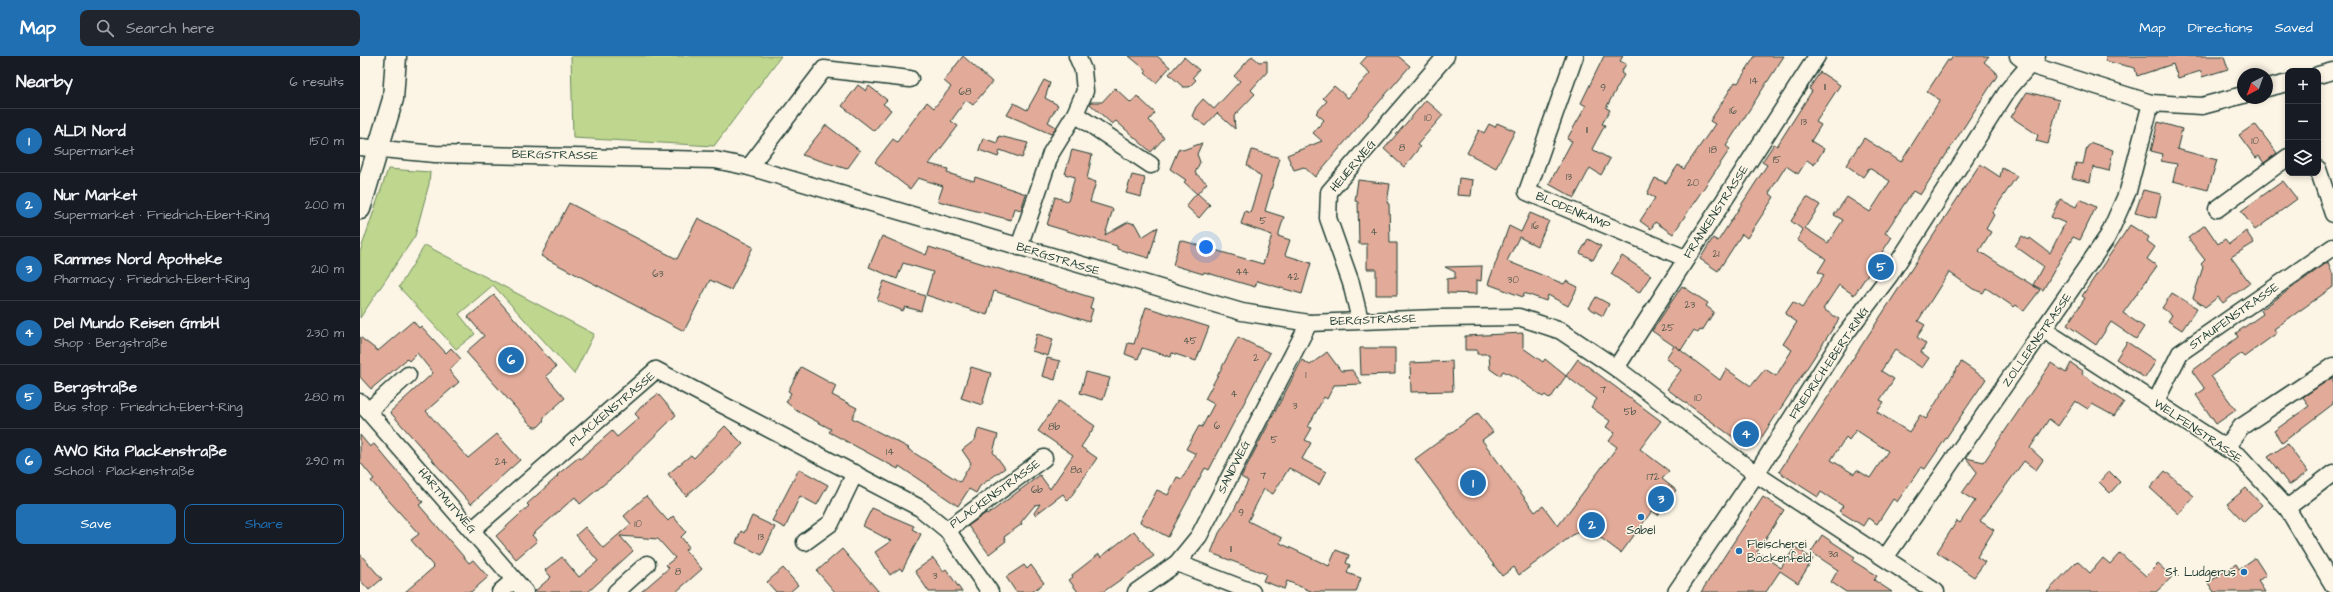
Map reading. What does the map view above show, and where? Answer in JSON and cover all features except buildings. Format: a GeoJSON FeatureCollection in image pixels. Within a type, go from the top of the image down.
{"type":"FeatureCollection","features":[{"type":"Feature","properties":{"kind":"street"},"geometry":{"type":"LineString","coordinates":[[360,208],[369,148],[393,99],[396,56]]}},
{"type":"Feature","properties":{"kind":"street"},"geometry":{"type":"LineString","coordinates":[[1019,247],[1051,153],[1075,114],[1085,91],[1083,70],[1077,56]]}},
{"type":"Feature","properties":{"kind":"street","name":"HEUERWEG"},"geometry":{"type":"LineString","coordinates":[[1360,320],[1351,283],[1328,218],[1329,192],[1446,56]]}},
{"type":"Feature","properties":{"kind":"street","name":"BLODENKAMP"},"geometry":{"type":"LineString","coordinates":[[1576,56],[1527,192],[1685,258]]}},
{"type":"Feature","properties":{"kind":"street","name":"FRANKENSTRASSE"},"geometry":{"type":"LineString","coordinates":[[1616,368],[1685,258],[1817,56]]}},
{"type":"Feature","properties":{"kind":"street"},"geometry":{"type":"LineString","coordinates":[[2028,59],[2151,104],[2202,106],[2237,97]]}},
{"type":"Feature","properties":{"kind":"street","name":"FRIEDRICH-EBERT-RING"},"geometry":{"type":"LineString","coordinates":[[1676,592],[1756,474],[1841,340],[1890,274],[2028,59]]}},
{"type":"Feature","properties":{"kind":"street"},"geometry":{"type":"LineString","coordinates":[[749,167],[824,69],[910,79]]}},
{"type":"Feature","properties":{"kind":"street"},"geometry":{"type":"LineString","coordinates":[[2321,74],[2333,71]]}},
{"type":"Feature","properties":{"kind":"street"},"geometry":{"type":"LineString","coordinates":[[2273,87],[2285,84]]}},
{"type":"Feature","properties":{"kind":"street","name":"ZOLLERNSTRASSE"},"geometry":{"type":"LineString","coordinates":[[1885,558],[2108,236],[2128,191],[2151,104]]}},
{"type":"Feature","properties":{"kind":"street"},"geometry":{"type":"LineString","coordinates":[[1075,114],[1151,165]]}},
{"type":"Feature","properties":{"kind":"street","name":"BERGSTRASSE"},"geometry":{"type":"LineString","coordinates":[[369,148],[435,154],[715,160],[749,167],[1242,312],[1308,323],[1360,320],[1518,318],[1561,331],[1616,368],[1756,474],[1936,592]]}},
{"type":"Feature","properties":{"kind":"street"},"geometry":{"type":"LineString","coordinates":[[2216,209],[2285,159]]}},
{"type":"Feature","properties":{"kind":"street"},"geometry":{"type":"LineString","coordinates":[[2320,176],[2333,214]]}},
{"type":"Feature","properties":{"kind":"street","name":"STAUFENSTRASSE"},"geometry":{"type":"LineString","coordinates":[[2155,403],[2180,352],[2333,247]]}},
{"type":"Feature","properties":{"kind":"street","name":"SANDWEG"},"geometry":{"type":"LineString","coordinates":[[1136,592],[1177,563],[1199,536],[1308,323]]}},
{"type":"Feature","properties":{"kind":"street","name":"WELFENSTRASSE"},"geometry":{"type":"LineString","coordinates":[[2044,330],[2240,457],[2288,508],[2333,585]]}},
{"type":"Feature","properties":{"kind":"street"},"geometry":{"type":"LineString","coordinates":[[2226,448],[2241,427],[2333,366]]}},
{"type":"Feature","properties":{"kind":"street","name":"PLACKENSTRASSE"},"geometry":{"type":"LineString","coordinates":[[472,530],[656,370],[920,508],[947,530],[990,592]]}},
{"type":"Feature","properties":{"kind":"street","name":"HARTMUTWEG"},"geometry":{"type":"LineString","coordinates":[[408,375],[364,406],[525,592]]}},
{"type":"Feature","properties":{"kind":"street","name":"PLACKENSTRASSE"},"geometry":{"type":"LineString","coordinates":[[947,530],[1044,458]]}},
{"type":"Feature","properties":{"kind":"street"},"geometry":{"type":"LineString","coordinates":[[805,542],[831,523],[855,473]]}},
{"type":"Feature","properties":{"kind":"street"},"geometry":{"type":"LineString","coordinates":[[2288,508],[2333,473]]}},
{"type":"Feature","properties":{"kind":"street"},"geometry":{"type":"LineString","coordinates":[[1177,563],[1252,592]]}},
{"type":"Feature","properties":{"kind":"street"},"geometry":{"type":"LineString","coordinates":[[616,592],[648,564]]}},
{"type":"Feature","properties":{"kind":"street"},"geometry":{"type":"LineString","coordinates":[[500,592],[514,580]]}},
{"type":"Feature","properties":{"kind":"green space"},"geometry":{"type":"Polygon","coordinates":[[[571,56],[781,56],[714,146],[573,138],[571,56]]]}},
{"type":"Feature","properties":{"kind":"green space"},"geometry":{"type":"Polygon","coordinates":[[[388,169],[430,172],[429,184],[415,236],[360,318],[360,252],[388,169]]]}},
{"type":"Feature","properties":{"kind":"green space"},"geometry":{"type":"Polygon","coordinates":[[[425,245],[594,334],[574,374],[493,285],[459,314],[475,334],[456,349],[399,287],[425,245]]]}},
{"type":"Feature","properties":{"kind":"place","name":"Bergstraße"},"geometry":{"type":"Point","coordinates":[1881,267]}},
{"type":"Feature","properties":{"kind":"place","name":"AWO Kita Plackenstraße"},"geometry":{"type":"Point","coordinates":[511,360]}},
{"type":"Feature","properties":{"kind":"place","name":"Del Mundo Reisen GmbH"},"geometry":{"type":"Point","coordinates":[1746,434]}},
{"type":"Feature","properties":{"kind":"place","name":"ALDI Nord"},"geometry":{"type":"Point","coordinates":[1473,483]}},
{"type":"Feature","properties":{"kind":"place","name":"Rammes Nord Apotheke"},"geometry":{"type":"Point","coordinates":[1661,499]}},
{"type":"Feature","properties":{"kind":"place","name":"Sabel"},"geometry":{"type":"Point","coordinates":[1641,517]}},
{"type":"Feature","properties":{"kind":"place","name":"Nur Market"},"geometry":{"type":"Point","coordinates":[1592,525]}},
{"type":"Feature","properties":{"kind":"place","name":"Fleischerei Böckenfeld"},"geometry":{"type":"Point","coordinates":[1739,551]}},
{"type":"Feature","properties":{"kind":"place","name":"St. Ludgerus"},"geometry":{"type":"Point","coordinates":[2244,572]}}]}
